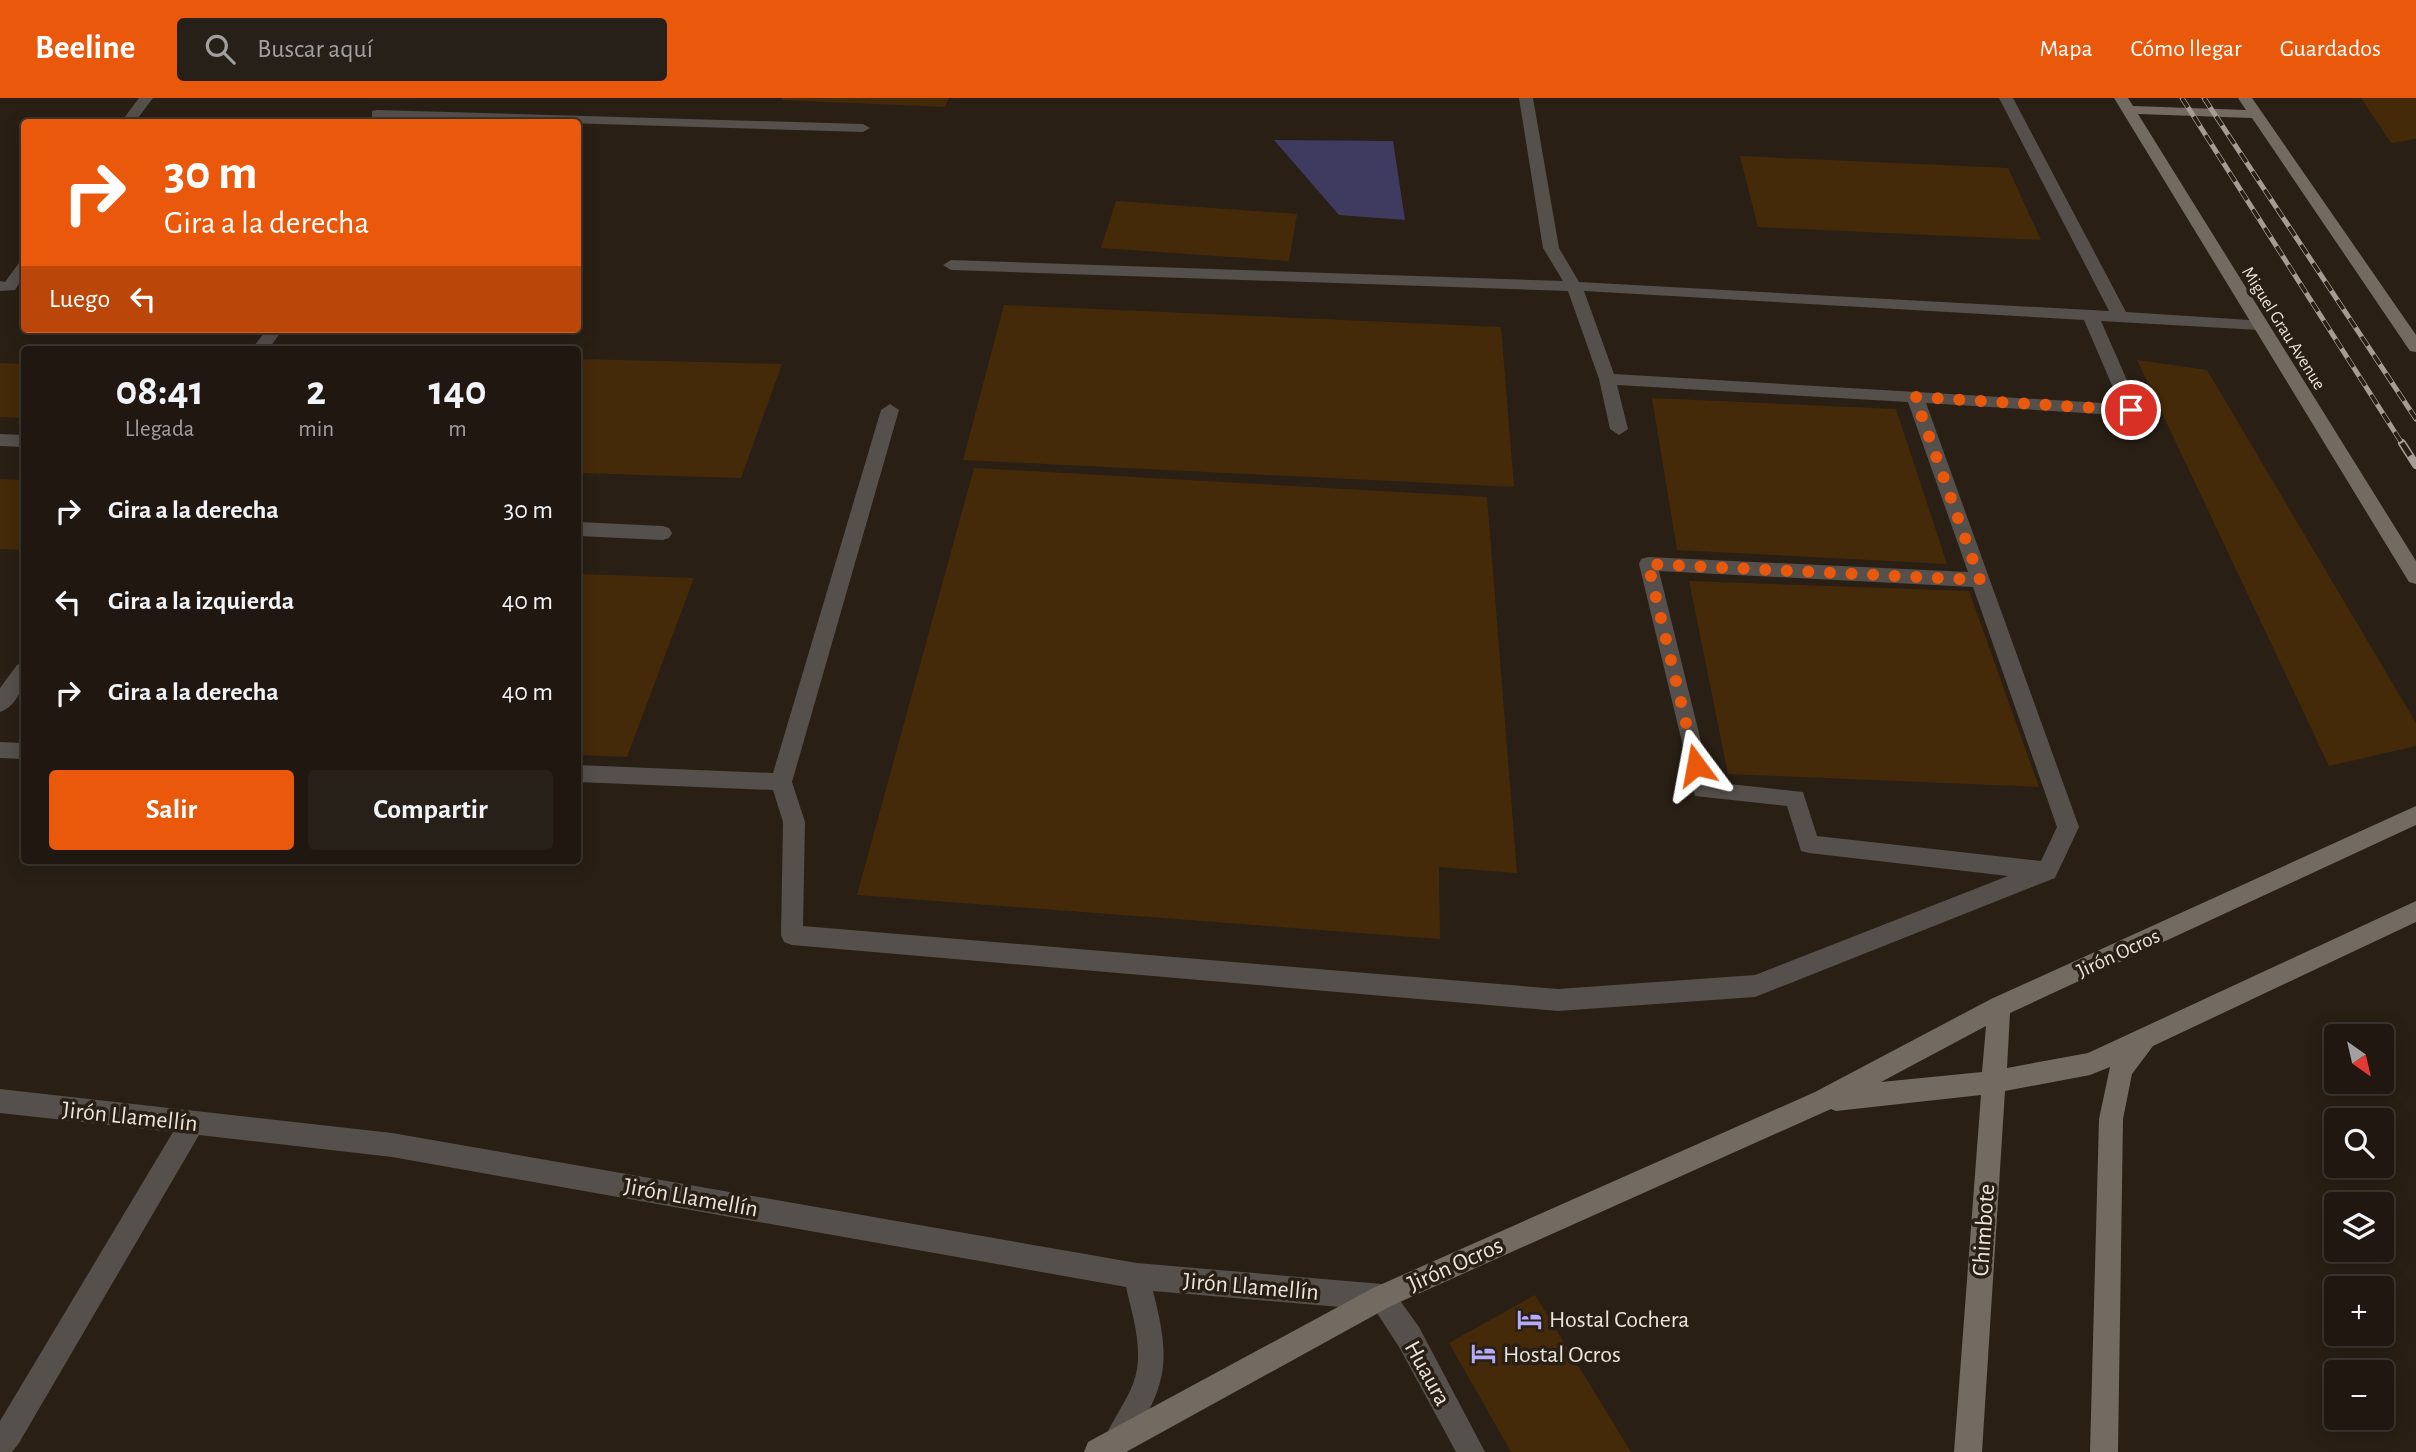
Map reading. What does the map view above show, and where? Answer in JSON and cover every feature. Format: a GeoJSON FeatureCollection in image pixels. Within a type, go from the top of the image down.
{"type":"FeatureCollection","features":[{"type":"Feature","properties":{"kind":"main road"},"geometry":{"type":"LineString","coordinates":[[2245,98],[2416,347]]}},
{"type":"Feature","properties":{"kind":"main road"},"geometry":{"type":"LineString","coordinates":[[2125,104],[2256,114]]}},
{"type":"Feature","properties":{"kind":"main road","name":"Miguel Grau Avenue"},"geometry":{"type":"LineString","coordinates":[[2125,104],[2416,576]]}},
{"type":"Feature","properties":{"kind":"main road","name":"Jirón Ocros"},"geometry":{"type":"LineString","coordinates":[[1107,1447],[1382,1297],[1824,1100],[1999,1007],[2416,815]]}},
{"type":"Feature","properties":{"kind":"main road","name":"Jirón Ocros"},"geometry":{"type":"LineString","coordinates":[[1824,1100],[1994,1082],[2090,1064],[2416,911]]}},
{"type":"Feature","properties":{"kind":"main road","name":"Chimbote"},"geometry":{"type":"LineString","coordinates":[[1968,1452],[1999,1007]]}},
{"type":"Feature","properties":{"kind":"main road"},"geometry":{"type":"LineString","coordinates":[[2104,1452],[2111,1119],[2121,1069],[2146,1036]]}},
{"type":"Feature","properties":{"kind":"street"},"geometry":{"type":"LineString","coordinates":[[130,119],[146,98]]}},
{"type":"Feature","properties":{"kind":"street"},"geometry":{"type":"LineString","coordinates":[[1526,98],[1552,248],[1574,286],[1606,379],[1619,429]]}},
{"type":"Feature","properties":{"kind":"street"},"geometry":{"type":"LineString","coordinates":[[2006,98],[2120,317]]}},
{"type":"Feature","properties":{"kind":"street"},"geometry":{"type":"LineString","coordinates":[[377,114],[428,119]]}},
{"type":"Feature","properties":{"kind":"street"},"geometry":{"type":"LineString","coordinates":[[581,122],[863,128]]}},
{"type":"Feature","properties":{"kind":"street"},"geometry":{"type":"LineString","coordinates":[[951,265],[1574,286],[2259,325]]}},
{"type":"Feature","properties":{"kind":"street"},"geometry":{"type":"LineString","coordinates":[[0,286],[9,287],[21,270]]}},
{"type":"Feature","properties":{"kind":"street"},"geometry":{"type":"LineString","coordinates":[[1606,379],[2131,410],[2090,315]]}},
{"type":"Feature","properties":{"kind":"street"},"geometry":{"type":"LineString","coordinates":[[890,410],[781,782],[794,822],[792,935],[1558,1000],[1755,986],[2047,871],[2068,827],[1915,397]]}},
{"type":"Feature","properties":{"kind":"street"},"geometry":{"type":"LineString","coordinates":[[0,440],[21,441]]}},
{"type":"Feature","properties":{"kind":"street"},"geometry":{"type":"LineString","coordinates":[[581,529],[663,533]]}},
{"type":"Feature","properties":{"kind":"street"},"geometry":{"type":"LineString","coordinates":[[1980,580],[1648,564],[1702,790],[1795,798],[1809,844],[2047,871]]}},
{"type":"Feature","properties":{"kind":"street"},"geometry":{"type":"LineString","coordinates":[[0,704],[21,674]]}},
{"type":"Feature","properties":{"kind":"street"},"geometry":{"type":"LineString","coordinates":[[0,750],[21,751]]}},
{"type":"Feature","properties":{"kind":"street"},"geometry":{"type":"LineString","coordinates":[[581,774],[781,782]]}},
{"type":"Feature","properties":{"kind":"street","name":"Jirón Llamellín"},"geometry":{"type":"LineString","coordinates":[[0,1101],[392,1145],[1137,1276],[1382,1297]]}},
{"type":"Feature","properties":{"kind":"street"},"geometry":{"type":"LineString","coordinates":[[0,1444],[192,1123]]}},
{"type":"Feature","properties":{"kind":"street"},"geometry":{"type":"LineString","coordinates":[[1107,1447],[1146,1387],[1151,1371],[1152,1356],[1137,1276]]}},
{"type":"Feature","properties":{"kind":"street","name":"Huaura"},"geometry":{"type":"LineString","coordinates":[[1382,1297],[1409,1337],[1471,1452]]}},
{"type":"Feature","properties":{"kind":"shaded area"},"geometry":{"type":"Polygon","coordinates":[[[1274,140],[1393,141],[1405,220],[1339,215],[1274,140]]]}},
{"type":"Feature","properties":{"kind":"building"},"geometry":{"type":"Polygon","coordinates":[[[782,98],[949,98],[945,107],[782,98]]]}},
{"type":"Feature","properties":{"kind":"building"},"geometry":{"type":"Polygon","coordinates":[[[2361,98],[2416,98],[2416,139],[2391,143],[2361,98]]]}},
{"type":"Feature","properties":{"kind":"building"},"geometry":{"type":"Polygon","coordinates":[[[1740,156],[2008,168],[2041,240],[1758,227],[1740,156]]]}},
{"type":"Feature","properties":{"kind":"building"},"geometry":{"type":"Polygon","coordinates":[[[1116,201],[1297,214],[1289,261],[1101,248],[1116,201]]]}},
{"type":"Feature","properties":{"kind":"building"},"geometry":{"type":"Polygon","coordinates":[[[1004,305],[1501,327],[1514,487],[963,460],[1004,305]]]}},
{"type":"Feature","properties":{"kind":"building"},"geometry":{"type":"Polygon","coordinates":[[[581,359],[782,364],[741,478],[581,473],[581,359]]]}},
{"type":"Feature","properties":{"kind":"building"},"geometry":{"type":"Polygon","coordinates":[[[2137,360],[2207,370],[2416,723],[2416,746],[2329,766],[2137,360]]]}},
{"type":"Feature","properties":{"kind":"building"},"geometry":{"type":"Polygon","coordinates":[[[0,363],[21,364],[21,418],[0,417],[0,363]]]}},
{"type":"Feature","properties":{"kind":"building"},"geometry":{"type":"Polygon","coordinates":[[[1652,398],[1896,409],[1947,564],[1677,550],[1652,398]]]}},
{"type":"Feature","properties":{"kind":"building"},"geometry":{"type":"Polygon","coordinates":[[[974,468],[1487,497],[1517,873],[1439,867],[1440,939],[857,895],[974,468]]]}},
{"type":"Feature","properties":{"kind":"building"},"geometry":{"type":"Polygon","coordinates":[[[0,479],[21,480],[21,550],[0,549],[0,479]]]}},
{"type":"Feature","properties":{"kind":"building"},"geometry":{"type":"Polygon","coordinates":[[[581,574],[694,578],[627,757],[581,755],[581,574]]]}},
{"type":"Feature","properties":{"kind":"building"},"geometry":{"type":"Polygon","coordinates":[[[1689,581],[1969,591],[2039,787],[1728,774],[1689,581]]]}},
{"type":"Feature","properties":{"kind":"building"},"geometry":{"type":"Polygon","coordinates":[[[1535,1295],[1631,1452],[1511,1452],[1449,1343],[1535,1295]]]}},
{"type":"Feature","properties":{"kind":"railway"},"geometry":{"type":"LineString","coordinates":[[2182,98],[2403,445]]}},
{"type":"Feature","properties":{"kind":"railway"},"geometry":{"type":"LineString","coordinates":[[2204,98],[2416,419]]}},
{"type":"Feature","properties":{"kind":"railway"},"geometry":{"type":"LineString","coordinates":[[2402,443],[2416,465]]}},
{"type":"Feature","properties":{"kind":"place","name":"Hostal Cochera"},"geometry":{"type":"Point","coordinates":[1529,1319]}},
{"type":"Feature","properties":{"kind":"place","name":"Hostal Ocros"},"geometry":{"type":"Point","coordinates":[1483,1354]}},
{"type":"Feature","properties":{"kind":"route"},"geometry":{"type":"LineString","coordinates":[[1696,765],[1648,564],[1980,580],[1915,397],[2131,410]]}}]}
